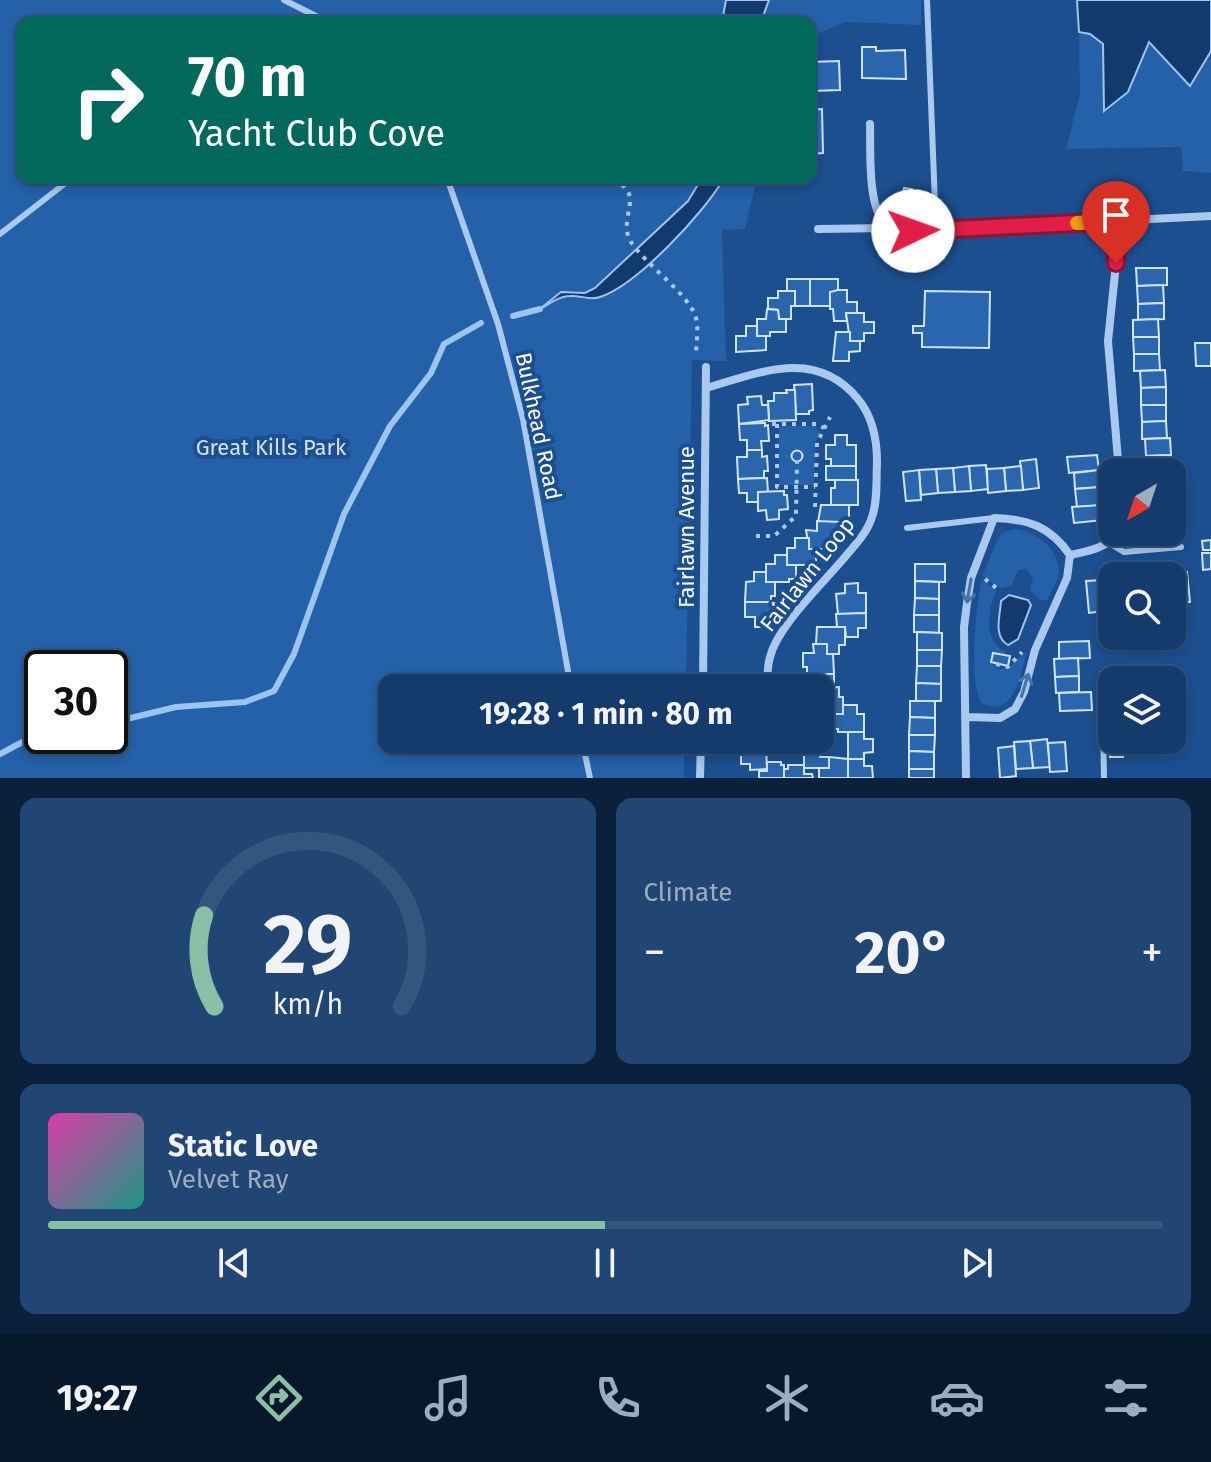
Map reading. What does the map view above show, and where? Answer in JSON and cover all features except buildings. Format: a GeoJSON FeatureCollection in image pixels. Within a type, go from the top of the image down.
{"type":"FeatureCollection","features":[{"type":"Feature","properties":{"kind":"street"},"geometry":{"type":"LineString","coordinates":[[870,124],[874,202],[890,228]]}},
{"type":"Feature","properties":{"kind":"street"},"geometry":{"type":"LineString","coordinates":[[818,229],[890,228],[913,231],[1211,216]]}},
{"type":"Feature","properties":{"kind":"street"},"geometry":{"type":"LineString","coordinates":[[1116,221],[1117,254],[1108,341],[1118,458]]}},
{"type":"Feature","properties":{"kind":"street","name":"Fairlawn Avenue"},"geometry":{"type":"LineString","coordinates":[[703,674],[706,367]]}},
{"type":"Feature","properties":{"kind":"street","name":"Fairlawn Loop"},"geometry":{"type":"LineString","coordinates":[[706,388],[777,368],[815,370],[833,377],[851,390],[872,422],[877,443],[876,500],[872,520],[860,539],[782,631],[770,655],[768,674]]}},
{"type":"Feature","properties":{"kind":"street"},"geometry":{"type":"LineString","coordinates":[[966,778],[964,627],[967,603],[978,557],[994,518],[1019,518],[1038,524],[1060,540],[1070,555],[1067,578],[1035,650],[1024,692],[1015,709],[1000,718],[967,717]]}},
{"type":"Feature","properties":{"kind":"street"},"geometry":{"type":"LineString","coordinates":[[1070,555],[1103,546]]}},
{"type":"Feature","properties":{"kind":"street"},"geometry":{"type":"LineString","coordinates":[[700,778],[701,754]]}},
{"type":"Feature","properties":{"kind":"lane"},"geometry":{"type":"LineString","coordinates":[[284,0],[316,16]]}},
{"type":"Feature","properties":{"kind":"lane"},"geometry":{"type":"LineString","coordinates":[[927,0],[936,230]]}},
{"type":"Feature","properties":{"kind":"lane"},"geometry":{"type":"LineString","coordinates":[[0,234],[64,184]]}},
{"type":"Feature","properties":{"kind":"lane","name":"Bulkhead Road"},"geometry":{"type":"LineString","coordinates":[[449,184],[498,324],[523,419],[569,674]]}},
{"type":"Feature","properties":{"kind":"lane"},"geometry":{"type":"LineString","coordinates":[[907,528],[994,518]]}},
{"type":"Feature","properties":{"kind":"lane"},"geometry":{"type":"LineString","coordinates":[[1114,546],[1124,552],[1181,547]]}},
{"type":"Feature","properties":{"kind":"lane"},"geometry":{"type":"LineString","coordinates":[[585,754],[590,778]]}},
{"type":"Feature","properties":{"kind":"lane"},"geometry":{"type":"LineString","coordinates":[[1104,754],[1104,778]]}},
{"type":"Feature","properties":{"kind":"path"},"geometry":{"type":"LineString","coordinates":[[620,184],[632,200],[627,233],[635,247],[685,300],[695,315],[696,356]]}},
{"type":"Feature","properties":{"kind":"path"},"geometry":{"type":"LineString","coordinates":[[815,507],[817,443],[830,417]]}},
{"type":"Feature","properties":{"kind":"path"},"geometry":{"type":"LineString","coordinates":[[815,487],[777,487],[775,424],[817,424],[824,428]]}},
{"type":"Feature","properties":{"kind":"path"},"geometry":{"type":"LineString","coordinates":[[756,536],[774,536],[796,516],[797,461]]}},
{"type":"Feature","properties":{"kind":"path"},"geometry":{"type":"LineString","coordinates":[[982,578],[999,590]]}},
{"type":"Feature","properties":{"kind":"path"},"geometry":{"type":"LineString","coordinates":[[1011,655],[1027,650]]}},
{"type":"Feature","properties":{"kind":"path"},"geometry":{"type":"LineString","coordinates":[[996,664],[1008,667],[1018,654]]}},
{"type":"Feature","properties":{"kind":"green space","name":"Great Kills Park"},"geometry":{"type":"Polygon","coordinates":[[[0,0],[921,0],[921,25],[845,22],[816,34],[816,16],[16,16],[16,184],[756,184],[745,229],[722,230],[726,361],[692,360],[686,674],[378,674],[378,754],[684,754],[684,778],[0,778],[0,0]]]}},
{"type":"Feature","properties":{"kind":"green space"},"geometry":{"type":"Polygon","coordinates":[[[1079,32],[1090,34],[1103,43],[1104,109],[1128,92],[1149,41],[1190,86],[1211,51],[1211,173],[1183,171],[1181,147],[1066,149],[1080,93],[1079,32]]]}},
{"type":"Feature","properties":{"kind":"green space"},"geometry":{"type":"Polygon","coordinates":[[[779,426],[816,426],[820,433],[815,443],[814,485],[779,485],[779,426]]]}},
{"type":"Feature","properties":{"kind":"green space"},"geometry":{"type":"Polygon","coordinates":[[[1015,529],[1030,533],[1044,542],[1058,562],[1059,574],[1047,600],[1040,600],[1030,590],[1033,579],[1027,569],[1018,570],[1011,586],[1001,588],[982,576],[1002,533],[1015,529]]]}},
{"type":"Feature","properties":{"kind":"green space"},"geometry":{"type":"Polygon","coordinates":[[[982,579],[997,591],[989,616],[990,633],[993,641],[1006,652],[1006,655],[993,653],[992,664],[998,669],[1007,669],[1026,652],[1014,692],[1001,705],[993,707],[982,703],[975,680],[976,624],[982,579]]]}},
{"type":"Feature","properties":{"kind":"shaded area"},"geometry":{"type":"Polygon","coordinates":[[[726,0],[769,0],[763,16],[723,16],[726,0]]]}},
{"type":"Feature","properties":{"kind":"shaded area"},"geometry":{"type":"Polygon","coordinates":[[[1077,0],[1211,0],[1211,51],[1190,86],[1149,42],[1128,92],[1104,111],[1103,44],[1090,34],[1079,32],[1077,0]]]}},
{"type":"Feature","properties":{"kind":"shaded area"},"geometry":{"type":"Polygon","coordinates":[[[698,184],[720,184],[669,246],[615,290],[592,298],[566,296],[536,312],[561,292],[585,293],[595,288],[688,201],[698,184]]]}},
{"type":"Feature","properties":{"kind":"shaded area"},"geometry":{"type":"Polygon","coordinates":[[[1009,595],[1028,600],[1031,605],[1018,639],[1008,645],[1000,637],[998,626],[1001,601],[1009,595]]]}},
{"type":"Feature","properties":{"kind":"waterway"},"geometry":{"type":"LineString","coordinates":[[513,316],[540,309]]}},
{"type":"Feature","properties":{"kind":"waterway"},"geometry":{"type":"LineString","coordinates":[[128,719],[176,707],[245,702],[274,691],[294,654],[344,514],[390,426],[431,373],[444,344],[481,323]]}},
{"type":"Feature","properties":{"kind":"waterway"},"geometry":{"type":"LineString","coordinates":[[0,754],[24,741]]}},
{"type":"Feature","properties":{"kind":"slow traffic"},"geometry":{"type":"LineString","coordinates":[[1077,223],[1116,221],[1116,231]]}},
{"type":"Feature","properties":{"kind":"route"},"geometry":{"type":"LineString","coordinates":[[913,231],[1116,221],[1116,263]]}}]}
